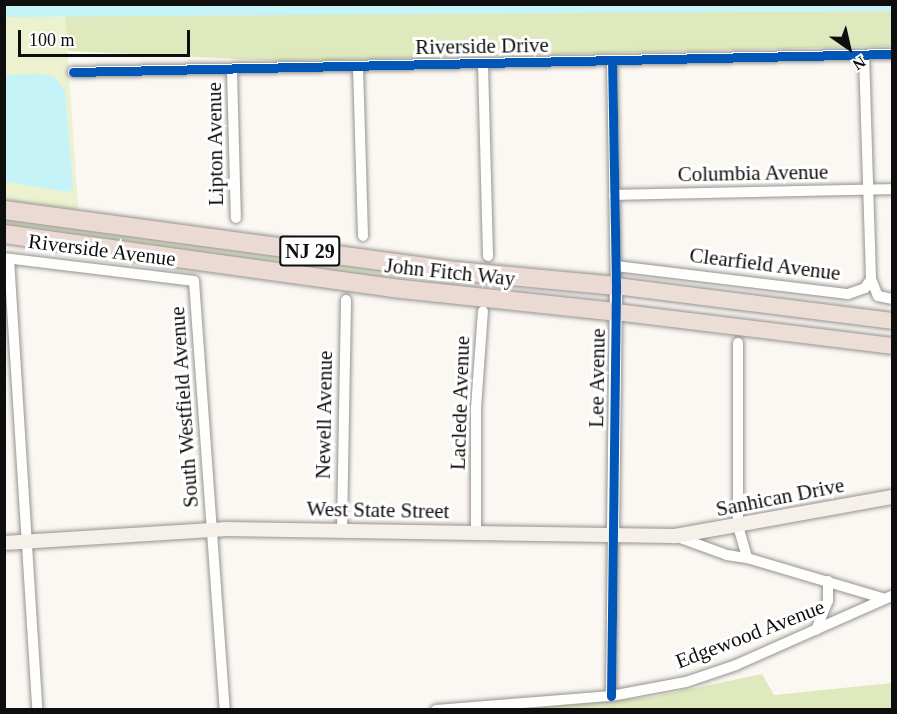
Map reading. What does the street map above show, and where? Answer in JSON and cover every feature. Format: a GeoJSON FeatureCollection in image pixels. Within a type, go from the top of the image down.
{"type":"FeatureCollection","features":[{"type":"Feature","properties":{"kind":"highway","name":"John Fitch Way"},"geometry":{"type":"LineString","coordinates":[[4,210],[457,271],[616,286],[892,321]]}},
{"type":"Feature","properties":{"kind":"highway","name":"John Fitch Way"},"geometry":{"type":"LineString","coordinates":[[4,234],[392,288],[615,312],[892,346]]}},
{"type":"Feature","properties":{"kind":"main road","name":"Sanhican Drive"},"geometry":{"type":"LineString","coordinates":[[675,536],[892,496]]}},
{"type":"Feature","properties":{"kind":"main road","name":"West State Street"},"geometry":{"type":"LineString","coordinates":[[4,543],[213,530],[675,536]]}},
{"type":"Feature","properties":{"kind":"street","name":"Riverside Drive"},"geometry":{"type":"LineString","coordinates":[[73,72],[892,54]]}},
{"type":"Feature","properties":{"kind":"street"},"geometry":{"type":"LineString","coordinates":[[864,55],[871,279]]}},
{"type":"Feature","properties":{"kind":"street","name":"Lee Avenue"},"geometry":{"type":"LineString","coordinates":[[611,696],[616,286],[612,60]]}},
{"type":"Feature","properties":{"kind":"street"},"geometry":{"type":"LineString","coordinates":[[483,64],[488,256]]}},
{"type":"Feature","properties":{"kind":"street"},"geometry":{"type":"LineString","coordinates":[[358,67],[363,236]]}},
{"type":"Feature","properties":{"kind":"street","name":"Lipton Avenue"},"geometry":{"type":"LineString","coordinates":[[232,70],[236,218]]}},
{"type":"Feature","properties":{"kind":"street","name":"Columbia Avenue"},"geometry":{"type":"LineString","coordinates":[[614,195],[892,189]]}},
{"type":"Feature","properties":{"kind":"street"},"geometry":{"type":"LineString","coordinates":[[7,258],[37,710]]}},
{"type":"Feature","properties":{"kind":"street","name":"Riverside Avenue"},"geometry":{"type":"LineString","coordinates":[[7,258],[194,281]]}},
{"type":"Feature","properties":{"kind":"street","name":"Clearfield Avenue"},"geometry":{"type":"LineString","coordinates":[[615,266],[848,294],[859,292],[871,279],[878,296],[892,299]]}},
{"type":"Feature","properties":{"kind":"street","name":"South Westfield Avenue"},"geometry":{"type":"LineString","coordinates":[[194,281],[225,710]]}},
{"type":"Feature","properties":{"kind":"street","name":"Newell Avenue"},"geometry":{"type":"LineString","coordinates":[[342,530],[346,300]]}},
{"type":"Feature","properties":{"kind":"street","name":"Laclede Avenue"},"geometry":{"type":"LineString","coordinates":[[476,532],[477,408],[483,311]]}},
{"type":"Feature","properties":{"kind":"street"},"geometry":{"type":"LineString","coordinates":[[738,343],[738,526],[747,558]]}},
{"type":"Feature","properties":{"kind":"street","name":"West State Street"},"geometry":{"type":"LineString","coordinates":[[675,536],[727,555],[747,558],[889,597]]}},
{"type":"Feature","properties":{"kind":"street"},"geometry":{"type":"LineString","coordinates":[[816,630],[828,601],[828,581]]}},
{"type":"Feature","properties":{"kind":"street","name":"Edgewood Avenue"},"geometry":{"type":"LineString","coordinates":[[436,710],[611,696],[707,676],[874,607],[889,597]]}},
{"type":"Feature","properties":{"kind":"green space"},"geometry":{"type":"Polygon","coordinates":[[[892,11],[892,46],[282,61],[68,51],[65,14],[892,11]]]}},
{"type":"Feature","properties":{"kind":"green space"},"geometry":{"type":"Polygon","coordinates":[[[65,14],[79,221],[5,210],[4,17],[65,14]]]}},
{"type":"Feature","properties":{"kind":"green space"},"geometry":{"type":"Polygon","coordinates":[[[5,219],[427,277],[428,280],[351,275],[5,225],[5,219]]]}},
{"type":"Feature","properties":{"kind":"green space"},"geometry":{"type":"Polygon","coordinates":[[[762,674],[774,695],[892,683],[892,709],[514,710],[652,697],[762,674]]]}},
{"type":"Feature","properties":{"kind":"water"},"geometry":{"type":"Polygon","coordinates":[[[5,4],[892,4],[892,11],[4,17],[5,4]]]}},
{"type":"Feature","properties":{"kind":"water"},"geometry":{"type":"Polygon","coordinates":[[[5,75],[53,76],[65,90],[73,188],[68,192],[5,182],[5,75]]]}},
{"type":"Feature","properties":{"kind":"cycle path"},"geometry":{"type":"LineString","coordinates":[[73,72],[892,54]]}},
{"type":"Feature","properties":{"kind":"cycle path"},"geometry":{"type":"LineString","coordinates":[[611,696],[616,286],[612,60]]}}]}
